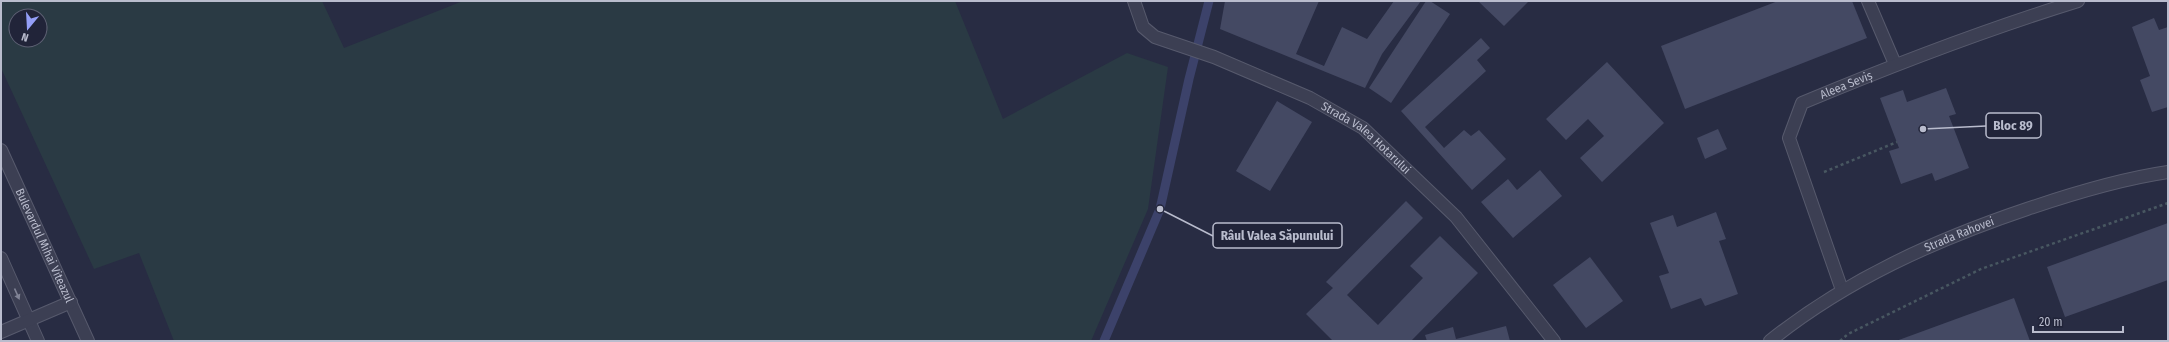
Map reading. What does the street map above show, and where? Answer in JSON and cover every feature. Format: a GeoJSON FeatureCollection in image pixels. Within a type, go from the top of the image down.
{"type":"FeatureCollection","features":[{"type":"Feature","properties":{"kind":"street","name":"Strada Valea Hotarului"},"geometry":{"type":"LineString","coordinates":[[1134,1],[1143,27],[1155,38],[1214,57],[1310,98],[1362,128],[1456,217],[1554,341]]}},
{"type":"Feature","properties":{"kind":"street"},"geometry":{"type":"LineString","coordinates":[[1868,1],[1895,64]]}},
{"type":"Feature","properties":{"kind":"street","name":"Aleea Seviș"},"geometry":{"type":"LineString","coordinates":[[1842,290],[1788,138],[1802,103],[1895,64],[2011,21],[2078,1]]}},
{"type":"Feature","properties":{"kind":"street","name":"Bulevardul Mihai Viteazul"},"geometry":{"type":"LineString","coordinates":[[1,150],[88,341]]}},
{"type":"Feature","properties":{"kind":"street","name":"Strada Rahovei"},"geometry":{"type":"LineString","coordinates":[[1770,341],[1793,323],[1842,290],[1926,247],[2001,218],[2075,192],[2141,176],[2168,172]]}},
{"type":"Feature","properties":{"kind":"street"},"geometry":{"type":"LineString","coordinates":[[1,258],[38,341]]}},
{"type":"Feature","properties":{"kind":"street"},"geometry":{"type":"LineString","coordinates":[[1,332],[71,302]]}},
{"type":"Feature","properties":{"kind":"path"},"geometry":{"type":"LineString","coordinates":[[1804,181],[1896,142]]}},
{"type":"Feature","properties":{"kind":"path"},"geometry":{"type":"LineString","coordinates":[[1840,341],[1848,334],[1981,269],[2168,204]]}},
{"type":"Feature","properties":{"kind":"shaded area"},"geometry":{"type":"Polygon","coordinates":[[[1,1],[322,1],[344,48],[463,1],[955,1],[1003,119],[1127,53],[1168,67],[1148,209],[1091,341],[174,341],[139,253],[94,269],[1,68],[1,1]]]}},
{"type":"Feature","properties":{"kind":"building"},"geometry":{"type":"Polygon","coordinates":[[[1225,1],[1319,1],[1296,54],[1324,66],[1342,27],[1367,39],[1394,1],[1421,1],[1382,54],[1365,88],[1220,29],[1225,1]]]}},
{"type":"Feature","properties":{"kind":"building"},"geometry":{"type":"Polygon","coordinates":[[[1426,1],[1430,1],[1450,14],[1391,103],[1369,88],[1426,1]]]}},
{"type":"Feature","properties":{"kind":"building"},"geometry":{"type":"Polygon","coordinates":[[[1478,1],[1529,1],[1504,26],[1478,1]]]}},
{"type":"Feature","properties":{"kind":"building"},"geometry":{"type":"Polygon","coordinates":[[[1778,1],[1852,1],[1867,38],[1685,109],[1661,46],[1778,1]]]}},
{"type":"Feature","properties":{"kind":"building"},"geometry":{"type":"Polygon","coordinates":[[[2154,18],[2159,30],[2168,27],[2168,107],[2152,112],[2140,80],[2150,76],[2132,27],[2154,18]]]}},
{"type":"Feature","properties":{"kind":"building"},"geometry":{"type":"Polygon","coordinates":[[[1481,38],[1490,48],[1477,60],[1486,71],[1425,127],[1444,148],[1464,130],[1471,136],[1479,130],[1506,159],[1472,190],[1401,111],[1481,38]]]}},
{"type":"Feature","properties":{"kind":"building"},"geometry":{"type":"Polygon","coordinates":[[[1607,62],[1664,123],[1602,182],[1580,158],[1604,136],[1588,119],[1566,140],[1546,119],[1607,62]]]}},
{"type":"Feature","properties":{"kind":"building"},"geometry":{"type":"Polygon","coordinates":[[[1946,88],[1956,114],[1949,116],[1969,168],[1935,181],[1932,173],[1901,184],[1889,151],[1899,148],[1880,98],[1903,90],[1907,102],[1946,88]]]}},
{"type":"Feature","properties":{"kind":"building"},"geometry":{"type":"Polygon","coordinates":[[[1277,101],[1312,122],[1270,191],[1236,171],[1277,101]]]}},
{"type":"Feature","properties":{"kind":"building"},"geometry":{"type":"Polygon","coordinates":[[[1718,129],[1727,149],[1705,159],[1697,138],[1718,129]]]}},
{"type":"Feature","properties":{"kind":"building"},"geometry":{"type":"Polygon","coordinates":[[[1540,170],[1562,196],[1513,238],[1481,202],[1508,179],[1517,190],[1540,170]]]}},
{"type":"Feature","properties":{"kind":"building"},"geometry":{"type":"Polygon","coordinates":[[[1406,201],[1423,218],[1347,295],[1378,325],[1423,278],[1410,266],[1440,236],[1478,273],[1411,341],[1333,341],[1306,314],[1333,288],[1326,282],[1406,201]]]}},
{"type":"Feature","properties":{"kind":"building"},"geometry":{"type":"Polygon","coordinates":[[[1716,212],[1726,239],[1719,241],[1738,294],[1705,306],[1701,298],[1671,309],[1659,276],[1669,273],[1650,223],[1673,215],[1677,227],[1716,212]]]}},
{"type":"Feature","properties":{"kind":"building"},"geometry":{"type":"Polygon","coordinates":[[[2168,223],[2168,280],[2065,317],[2047,267],[2168,223]]]}},
{"type":"Feature","properties":{"kind":"building"},"geometry":{"type":"Polygon","coordinates":[[[1590,257],[1623,301],[1586,328],[1553,285],[1590,257]]]}},
{"type":"Feature","properties":{"kind":"building"},"geometry":{"type":"Polygon","coordinates":[[[2014,298],[2030,341],[1896,341],[1967,315],[2014,298]]]}},
{"type":"Feature","properties":{"kind":"building"},"geometry":{"type":"Polygon","coordinates":[[[1506,326],[1510,341],[1427,341],[1425,335],[1453,327],[1456,339],[1506,326]]]}},
{"type":"Feature","properties":{"kind":"waterway"},"geometry":{"type":"LineString","coordinates":[[1104,341],[1160,209],[1189,79],[1209,1]]}},
{"type":"Feature","properties":{"kind":"place","name":"Bloc 89"},"geometry":{"type":"Point","coordinates":[1923,129]}},
{"type":"Feature","properties":{"kind":"place","name":"Râul Valea Săpunului"},"geometry":{"type":"Point","coordinates":[1160,209]}}]}
